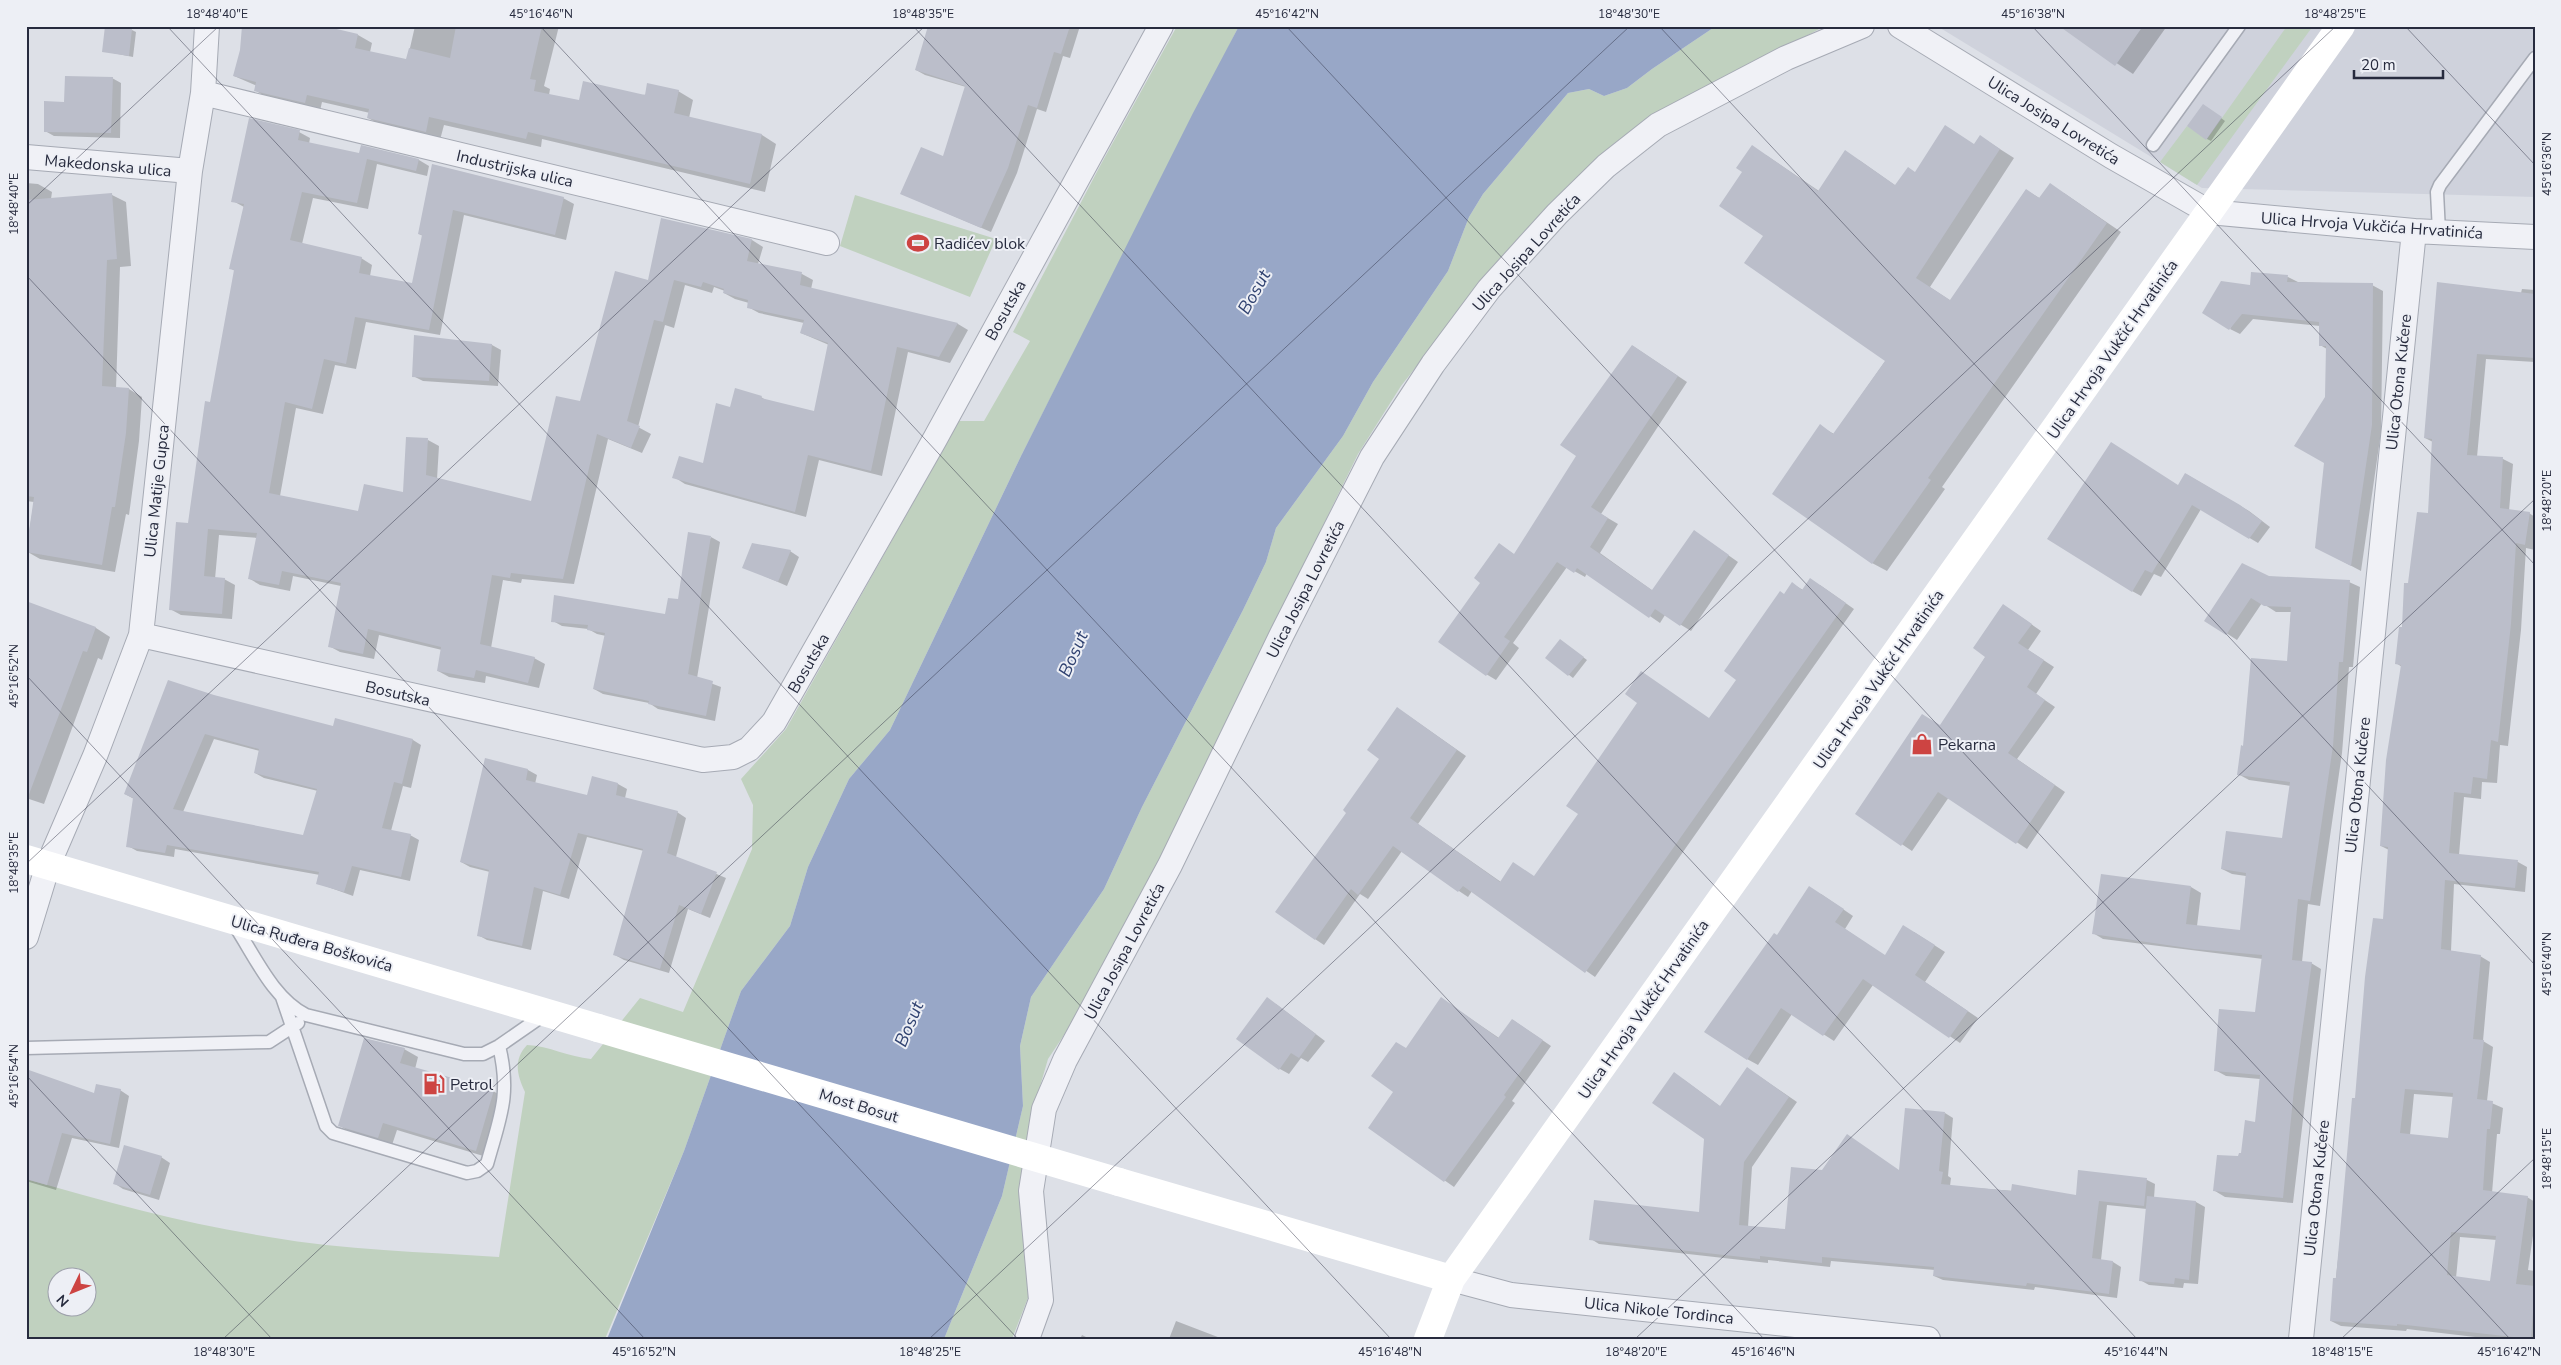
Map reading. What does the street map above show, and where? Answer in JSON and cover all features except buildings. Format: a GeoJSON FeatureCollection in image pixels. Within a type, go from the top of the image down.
{"type":"FeatureCollection","features":[{"type":"Feature","properties":{"kind":"main road","name":"Ulica Hrvoja Vukčić Hrvatinića"},"geometry":{"type":"LineString","coordinates":[[1428,1339],[1451,1279],[2340,26]]}},
{"type":"Feature","properties":{"kind":"main road","name":"Ulica Ruđera Boškovića"},"geometry":{"type":"LineString","coordinates":[[37,862],[598,1028]]}},
{"type":"Feature","properties":{"kind":"main road","name":"Most Bosut"},"geometry":{"type":"LineString","coordinates":[[598,1028],[1451,1279]]}},
{"type":"Feature","properties":{"kind":"street","name":"Ulica Matije Gupca"},"geometry":{"type":"LineString","coordinates":[[26,937],[37,862],[95,756],[141,636],[190,172],[202,94],[207,26]]}},
{"type":"Feature","properties":{"kind":"street","name":"Bosutska"},"geometry":{"type":"LineString","coordinates":[[141,636],[703,760],[733,757],[749,749],[774,722],[850,590],[1161,26]]}},
{"type":"Feature","properties":{"kind":"street","name":"Ulica Josipa Lovretića"},"geometry":{"type":"LineString","coordinates":[[1027,1339],[1041,1300],[1031,1191],[1044,1109],[1065,1060],[1170,865],[1282,634],[1372,457],[1433,364],[1489,289],[1557,214],[1606,166],[1658,125],[1786,58],[1862,26]]}},
{"type":"Feature","properties":{"kind":"street","name":"Ulica Josipa Lovretića"},"geometry":{"type":"LineString","coordinates":[[1900,26],[2111,156],[2209,212]]}},
{"type":"Feature","properties":{"kind":"street","name":"Industrijska ulica"},"geometry":{"type":"LineString","coordinates":[[202,94],[827,243]]}},
{"type":"Feature","properties":{"kind":"street","name":"Makedonska ulica"},"geometry":{"type":"LineString","coordinates":[[26,157],[190,172]]}},
{"type":"Feature","properties":{"kind":"street","name":"Ulica Hrvoja Vukčića Hrvatinića"},"geometry":{"type":"LineString","coordinates":[[2209,212],[2414,231],[2535,237]]}},
{"type":"Feature","properties":{"kind":"street","name":"Ulica Otona Kučere"},"geometry":{"type":"LineString","coordinates":[[2301,1339],[2414,231]]}},
{"type":"Feature","properties":{"kind":"street","name":"Ulica Nikole Tordinca"},"geometry":{"type":"LineString","coordinates":[[1451,1279],[1510,1295],[1928,1339]]}},
{"type":"Feature","properties":{"kind":"lane"},"geometry":{"type":"LineString","coordinates":[[2153,145],[2239,26]]}},
{"type":"Feature","properties":{"kind":"lane"},"geometry":{"type":"LineString","coordinates":[[2439,232],[2437,192],[2440,185],[2535,58]]}},
{"type":"Feature","properties":{"kind":"lane"},"geometry":{"type":"LineString","coordinates":[[230,919],[282,998],[292,1008],[306,1015],[464,1054],[483,1054],[499,1046],[547,1012]]}},
{"type":"Feature","properties":{"kind":"lane"},"geometry":{"type":"LineString","coordinates":[[282,998],[326,1126],[333,1133],[467,1173],[487,1164],[505,1096],[505,1069],[499,1046]]}},
{"type":"Feature","properties":{"kind":"lane"},"geometry":{"type":"LineString","coordinates":[[26,1048],[269,1042],[292,1028],[306,1015]]}},
{"type":"Feature","properties":{"kind":"shaded area"},"geometry":{"type":"Polygon","coordinates":[[[1937,26],[2535,26],[2535,197],[2202,188],[1937,26]]]}},
{"type":"Feature","properties":{"kind":"green space"},"geometry":{"type":"Polygon","coordinates":[[[1177,26],[1239,26],[1021,456],[890,730],[849,779],[808,867],[790,926],[741,991],[684,1151],[605,1339],[26,1339],[26,1179],[147,1212],[238,1232],[355,1248],[499,1257],[525,1092],[518,1074],[520,1056],[527,1045],[591,1059],[640,998],[683,1012],[752,849],[753,805],[741,779],[786,729],[959,421],[984,421],[1030,341],[1013,332],[1100,166],[1177,26]]]}},
{"type":"Feature","properties":{"kind":"green space"},"geometry":{"type":"Polygon","coordinates":[[[1716,26],[1825,26],[1676,105],[1492,270],[1401,386],[1358,454],[1160,858],[1082,1008],[1048,1059],[1034,1107],[1020,1180],[1022,1218],[1031,1290],[1012,1339],[944,1339],[1002,1196],[1023,1106],[1020,1046],[1031,997],[1104,889],[1142,807],[1266,562],[1276,528],[1343,436],[1373,382],[1448,271],[1469,217],[1483,194],[1568,93],[1589,89],[1604,96],[1627,88],[1716,26]]]}},
{"type":"Feature","properties":{"kind":"green space"},"geometry":{"type":"Polygon","coordinates":[[[2287,26],[2313,26],[2197,185],[2160,162],[2187,126],[2207,139],[2287,26]]]}},
{"type":"Feature","properties":{"kind":"green space","name":"Radićev blok"},"geometry":{"type":"Polygon","coordinates":[[[855,195],[996,239],[970,297],[840,246],[855,195]]]}},
{"type":"Feature","properties":{"kind":"water","name":"Bosut"},"geometry":{"type":"Polygon","coordinates":[[[1239,26],[1716,26],[1627,88],[1604,96],[1589,89],[1568,93],[1483,194],[1469,217],[1448,271],[1373,382],[1343,436],[1276,528],[1266,562],[1142,807],[1104,889],[1031,997],[1020,1046],[1023,1106],[1002,1196],[944,1339],[607,1339],[684,1151],[741,991],[790,926],[808,867],[849,779],[890,730],[1021,456],[1193,113],[1239,26]]]}},
{"type":"Feature","properties":{"kind":"place","name":"Radićev blok"},"geometry":{"type":"Point","coordinates":[918,243]}},
{"type":"Feature","properties":{"kind":"place","name":"Pekarna"},"geometry":{"type":"Point","coordinates":[1922,744]}},
{"type":"Feature","properties":{"kind":"place","name":"Petrol"},"geometry":{"type":"Point","coordinates":[434,1084]}}]}
